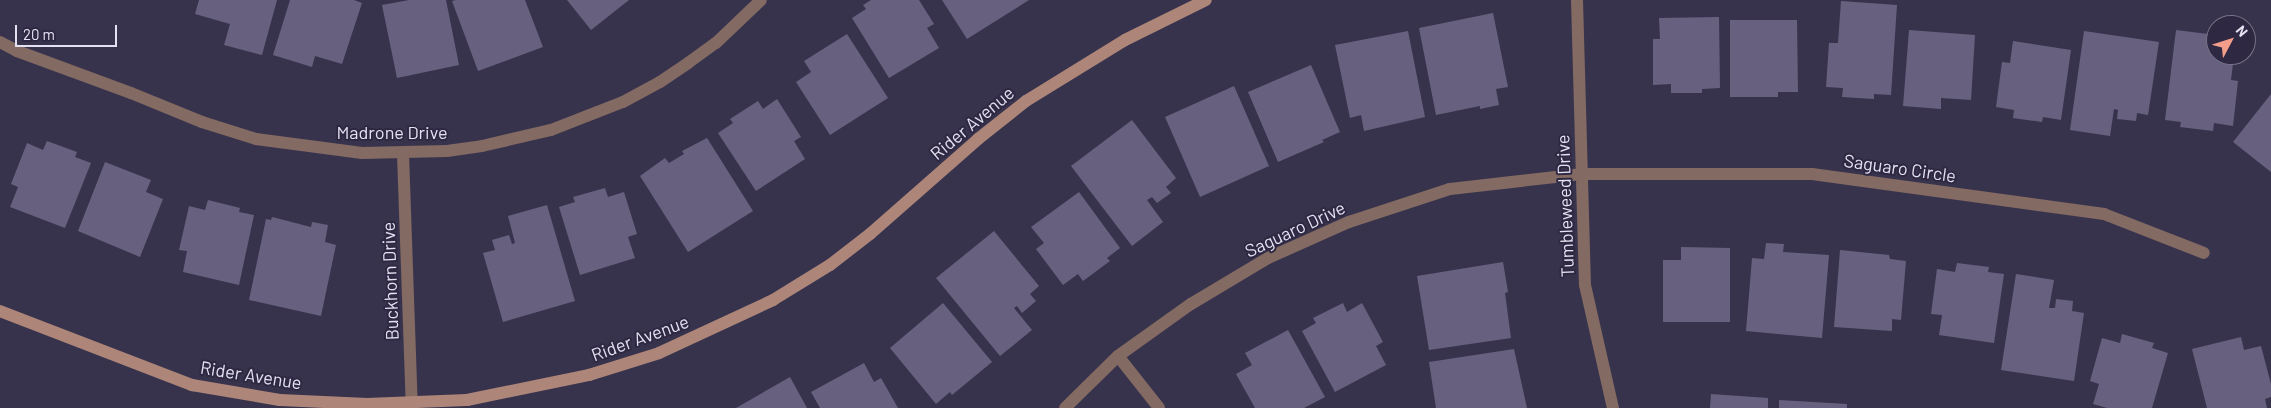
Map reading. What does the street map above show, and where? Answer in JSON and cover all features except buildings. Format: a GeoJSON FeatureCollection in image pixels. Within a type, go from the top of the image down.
{"type":"FeatureCollection","features":[{"type":"Feature","properties":{"kind":"street","name":"Madrone Drive"},"geometry":{"type":"LineString","coordinates":[[0,42],[17,51],[131,93],[202,122],[256,139],[353,152],[403,154],[482,146],[551,130],[587,118],[660,82],[688,64],[716,43],[761,0]]}},
{"type":"Feature","properties":{"kind":"street","name":"Rider Avenue"},"geometry":{"type":"LineString","coordinates":[[0,311],[192,385],[280,400],[412,406],[467,400],[589,375],[659,353],[772,300],[830,265],[870,234],[978,139],[1026,101],[1125,40],[1206,0]]}},
{"type":"Feature","properties":{"kind":"street","name":"Tumbleweed Drive"},"geometry":{"type":"LineString","coordinates":[[1576,0],[1585,285],[1613,408]]}},
{"type":"Feature","properties":{"kind":"street","name":"Buckhorn Drive"},"geometry":{"type":"LineString","coordinates":[[403,154],[412,406]]}},
{"type":"Feature","properties":{"kind":"street","name":"Saguaro Circle"},"geometry":{"type":"LineString","coordinates":[[1582,174],[1812,174],[2104,214],[2204,253]]}},
{"type":"Feature","properties":{"kind":"street","name":"Saguaro Drive"},"geometry":{"type":"LineString","coordinates":[[1065,408],[1118,356],[1190,304],[1268,258],[1350,222],[1450,189],[1582,174]]}},
{"type":"Feature","properties":{"kind":"street"},"geometry":{"type":"LineString","coordinates":[[1118,356],[1159,408]]}}]}
